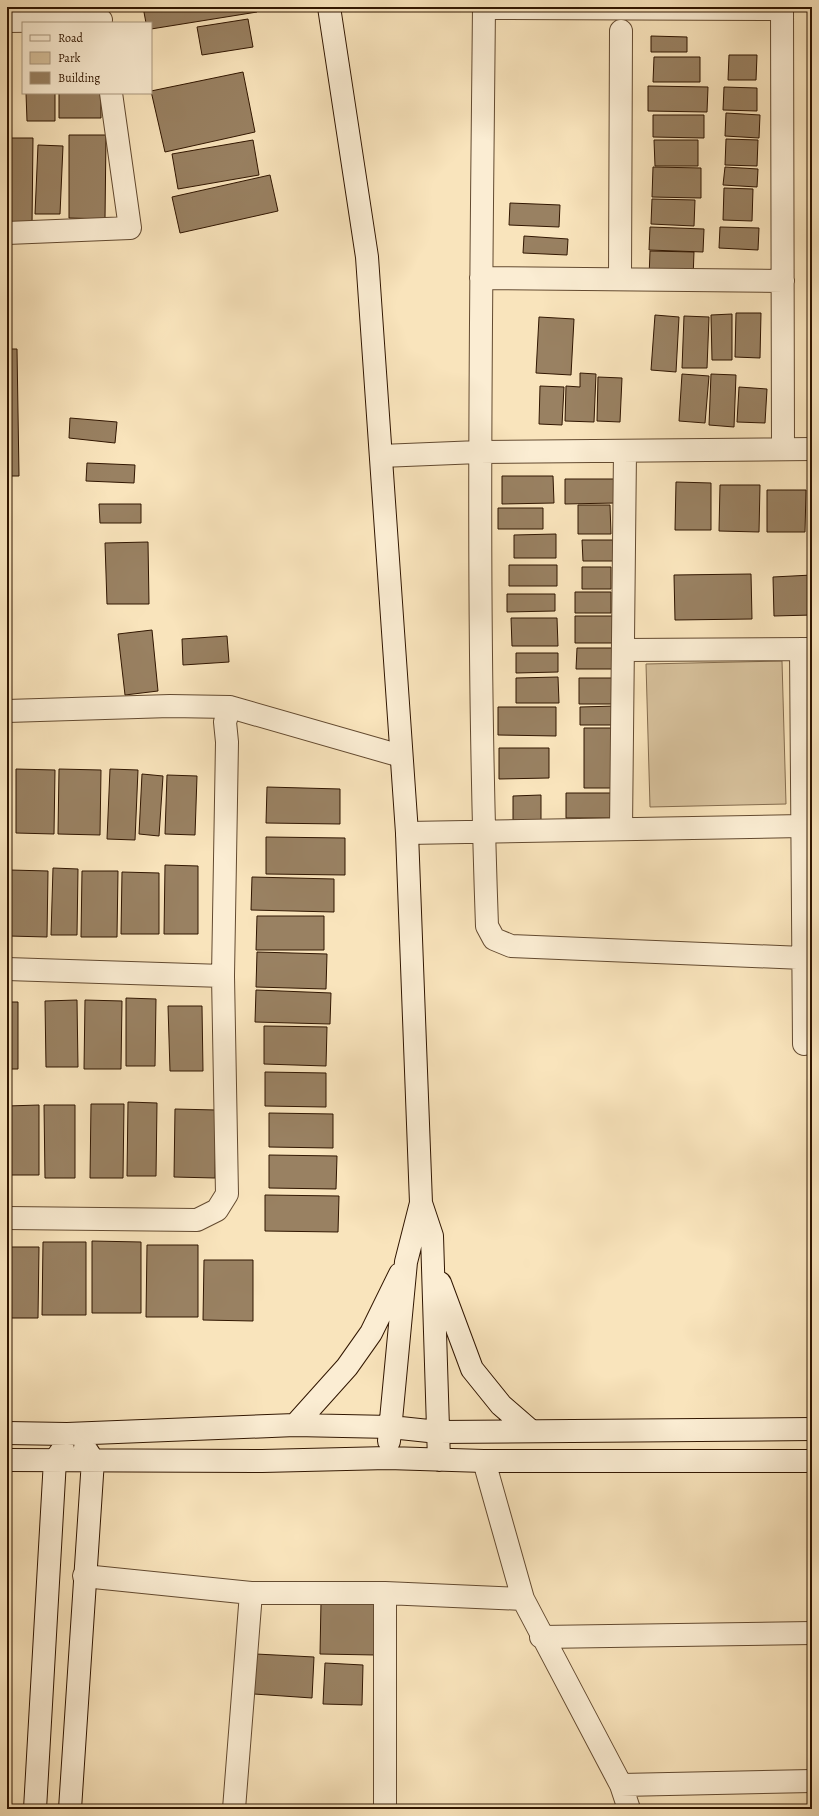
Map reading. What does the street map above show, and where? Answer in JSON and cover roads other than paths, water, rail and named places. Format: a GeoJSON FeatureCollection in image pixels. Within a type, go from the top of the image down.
{"type":"FeatureCollection","features":[{"type":"Feature","properties":{"kind":"street"},"geometry":{"type":"LineString","coordinates":[[329,7],[367,257],[407,833],[421,1203],[432,1236],[439,1460]]}},
{"type":"Feature","properties":{"kind":"street"},"geometry":{"type":"LineString","coordinates":[[783,449],[782,8],[484,8],[479,452],[484,832],[487,926],[494,939],[511,946],[803,958]]}},
{"type":"Feature","properties":{"kind":"street"},"geometry":{"type":"LineString","coordinates":[[7,21],[100,17]]}},
{"type":"Feature","properties":{"kind":"street"},"geometry":{"type":"LineString","coordinates":[[620,279],[621,31]]}},
{"type":"Feature","properties":{"kind":"street"},"geometry":{"type":"LineString","coordinates":[[7,232],[130,228],[111,94]]}},
{"type":"Feature","properties":{"kind":"street"},"geometry":{"type":"LineString","coordinates":[[481,278],[783,281]]}},
{"type":"Feature","properties":{"kind":"street"},"geometry":{"type":"LineString","coordinates":[[381,456],[479,452],[812,449]]}},
{"type":"Feature","properties":{"kind":"street"},"geometry":{"type":"LineString","coordinates":[[621,829],[625,451]]}},
{"type":"Feature","properties":{"kind":"street"},"geometry":{"type":"LineString","coordinates":[[623,650],[807,649],[802,826],[804,1044]]}},
{"type":"Feature","properties":{"kind":"street"},"geometry":{"type":"LineString","coordinates":[[7,711],[170,706],[230,707],[401,756]]}},
{"type":"Feature","properties":{"kind":"street"},"geometry":{"type":"LineString","coordinates":[[7,1218],[197,1220],[217,1210],[228,1194],[223,976],[227,742],[225,722],[230,707]]}},
{"type":"Feature","properties":{"kind":"street"},"geometry":{"type":"LineString","coordinates":[[407,833],[802,826]]}},
{"type":"Feature","properties":{"kind":"street"},"geometry":{"type":"LineString","coordinates":[[7,969],[223,976]]}},
{"type":"Feature","properties":{"kind":"street"},"geometry":{"type":"LineString","coordinates":[[388,1458],[406,1262],[421,1203]]}},
{"type":"Feature","properties":{"kind":"street"},"geometry":{"type":"LineString","coordinates":[[295,1424],[347,1367],[371,1333],[406,1262]]}},
{"type":"Feature","properties":{"kind":"street"},"geometry":{"type":"LineString","coordinates":[[432,1263],[472,1369],[501,1405],[531,1431]]}},
{"type":"Feature","properties":{"kind":"street"},"geometry":{"type":"LineString","coordinates":[[7,1433],[75,1433],[295,1424],[391,1427],[438,1432],[812,1429]]}},
{"type":"Feature","properties":{"kind":"street"},"geometry":{"type":"LineString","coordinates":[[35,1809],[55,1460],[75,1433]]}},
{"type":"Feature","properties":{"kind":"street"},"geometry":{"type":"LineString","coordinates":[[70,1809],[84,1576],[93,1460],[75,1433]]}},
{"type":"Feature","properties":{"kind":"street"},"geometry":{"type":"LineString","coordinates":[[7,1460],[262,1461],[388,1458],[484,1461],[812,1461]]}},
{"type":"Feature","properties":{"kind":"street"},"geometry":{"type":"LineString","coordinates":[[484,1461],[523,1599],[621,1785],[629,1809]]}},
{"type":"Feature","properties":{"kind":"street"},"geometry":{"type":"LineString","coordinates":[[84,1576],[251,1593],[385,1593],[523,1599]]}},
{"type":"Feature","properties":{"kind":"street"},"geometry":{"type":"LineString","coordinates":[[234,1809],[251,1593]]}},
{"type":"Feature","properties":{"kind":"street"},"geometry":{"type":"LineString","coordinates":[[385,1593],[385,1809]]}},
{"type":"Feature","properties":{"kind":"street"},"geometry":{"type":"LineString","coordinates":[[542,1637],[812,1633]]}},
{"type":"Feature","properties":{"kind":"street"},"geometry":{"type":"LineString","coordinates":[[621,1785],[812,1781]]}}]}
